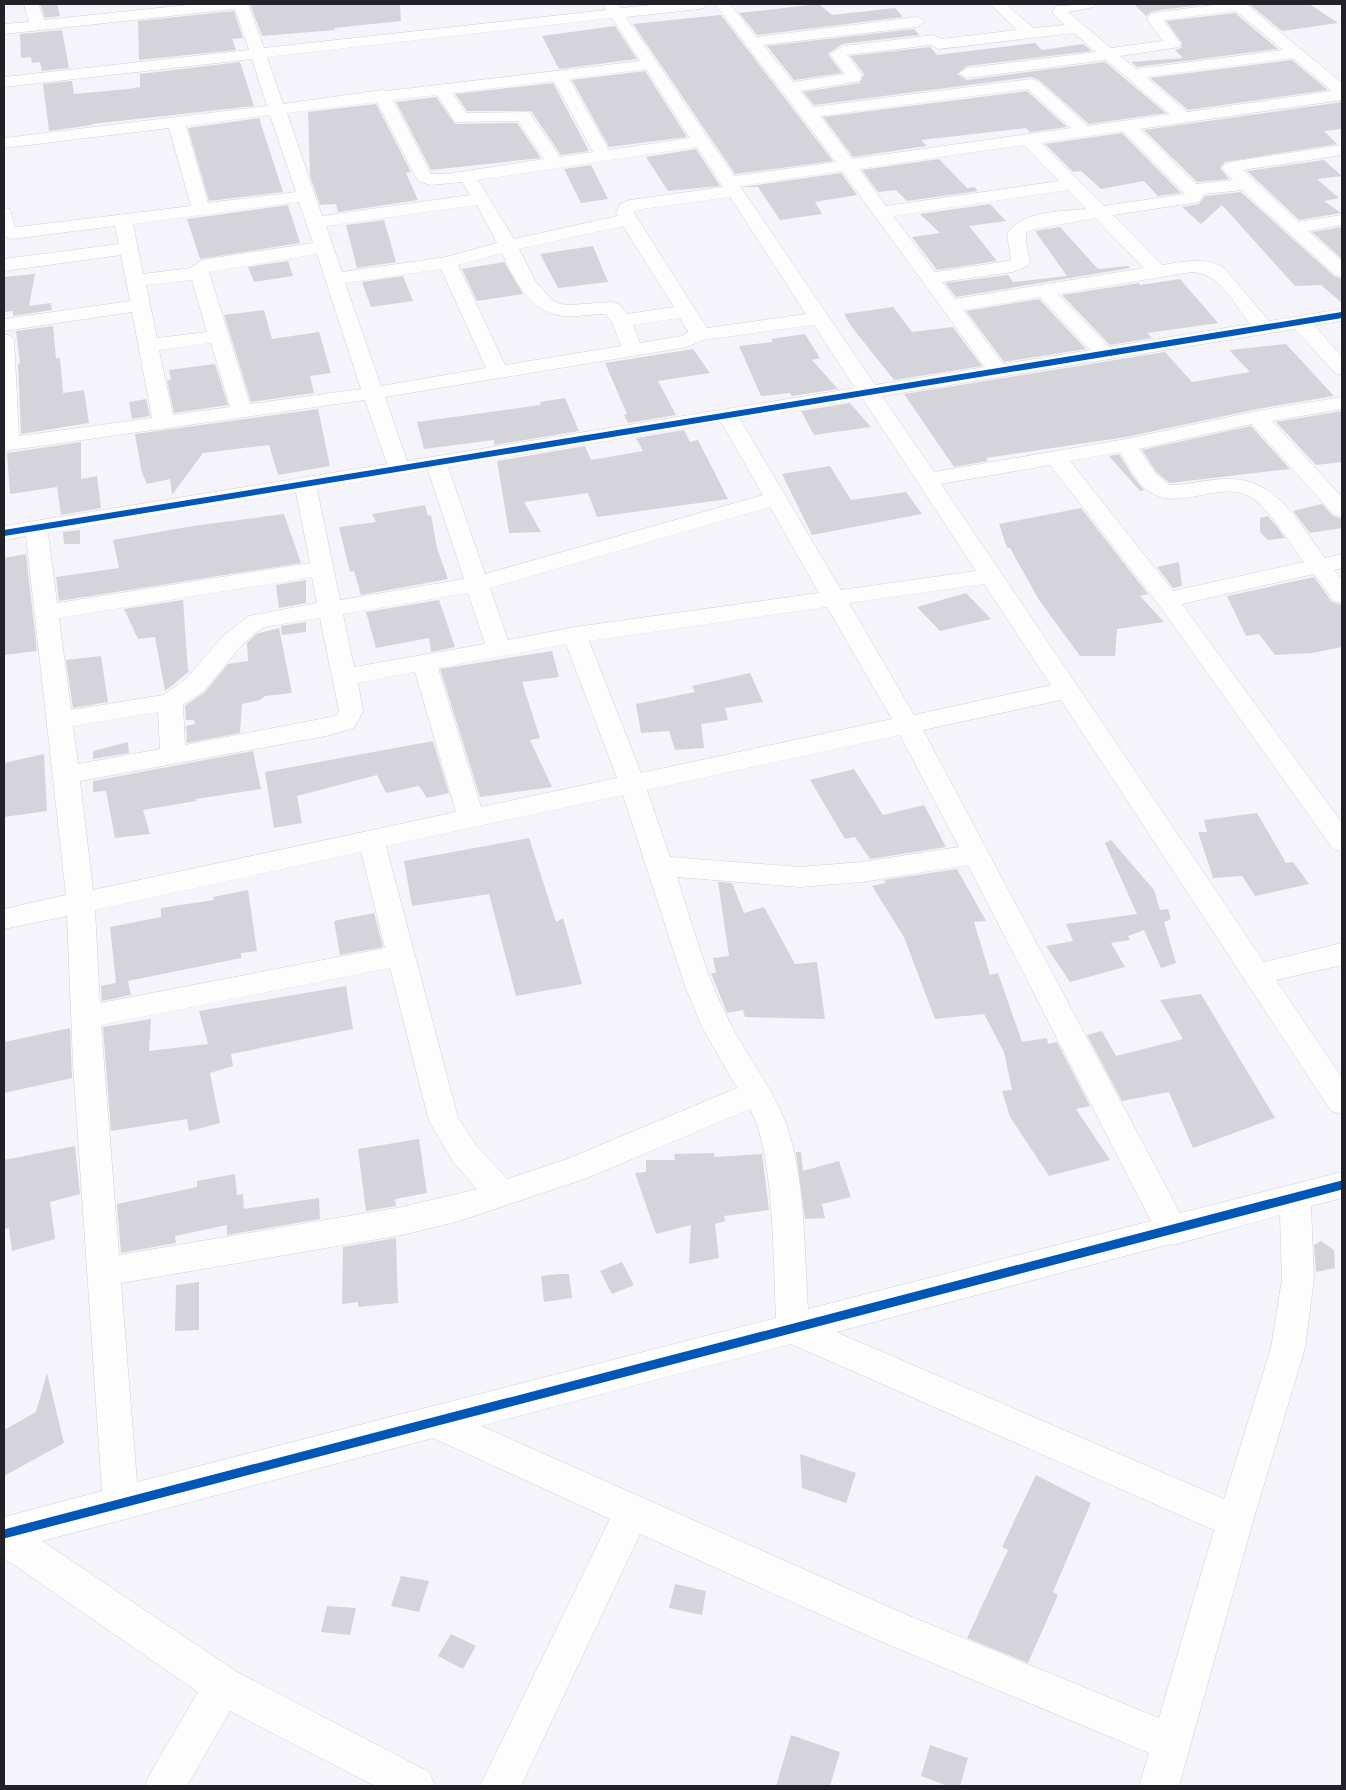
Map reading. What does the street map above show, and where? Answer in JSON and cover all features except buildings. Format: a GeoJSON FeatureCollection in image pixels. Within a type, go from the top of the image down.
{"type":"FeatureCollection","features":[{"type":"Feature","properties":{"kind":"street"},"geometry":{"type":"LineString","coordinates":[[31,4],[38,25]]}},
{"type":"Feature","properties":{"kind":"street"},"geometry":{"type":"LineString","coordinates":[[4,29],[144,9],[239,4],[278,107],[399,469]]}},
{"type":"Feature","properties":{"kind":"street"},"geometry":{"type":"LineString","coordinates":[[4,82],[258,54],[614,9],[700,4]]}},
{"type":"Feature","properties":{"kind":"street"},"geometry":{"type":"LineString","coordinates":[[722,4],[808,113],[998,371]]}},
{"type":"Feature","properties":{"kind":"street"},"geometry":{"type":"LineString","coordinates":[[997,4],[1029,33]]}},
{"type":"Feature","properties":{"kind":"street"},"geometry":{"type":"LineString","coordinates":[[1088,4],[1061,9],[1060,14],[1183,117]]}},
{"type":"Feature","properties":{"kind":"street"},"geometry":{"type":"LineString","coordinates":[[967,73],[1173,44],[1156,21],[1155,18],[1158,16],[1238,5],[1342,91]]}},
{"type":"Feature","properties":{"kind":"street"},"geometry":{"type":"LineString","coordinates":[[614,9],[1342,1102]]}},
{"type":"Feature","properties":{"kind":"street"},"geometry":{"type":"LineString","coordinates":[[905,10],[985,91]]}},
{"type":"Feature","properties":{"kind":"street"},"geometry":{"type":"LineString","coordinates":[[752,42],[917,22]]}},
{"type":"Feature","properties":{"kind":"street"},"geometry":{"type":"LineString","coordinates":[[789,88],[854,78],[854,75],[838,54],[843,50],[1078,28]]}},
{"type":"Feature","properties":{"kind":"street"},"geometry":{"type":"LineString","coordinates":[[1133,74],[1297,53]]}},
{"type":"Feature","properties":{"kind":"street"},"geometry":{"type":"LineString","coordinates":[[4,142],[176,122],[278,107],[651,64]]}},
{"type":"Feature","properties":{"kind":"street"},"geometry":{"type":"LineString","coordinates":[[1017,67],[1032,84],[1084,131]]}},
{"type":"Feature","properties":{"kind":"street"},"geometry":{"type":"LineString","coordinates":[[558,74],[603,156]]}},
{"type":"Feature","properties":{"kind":"street"},"geometry":{"type":"LineString","coordinates":[[808,113],[1032,84]]}},
{"type":"Feature","properties":{"kind":"street"},"geometry":{"type":"LineString","coordinates":[[440,88],[461,118],[523,116],[556,163]]}},
{"type":"Feature","properties":{"kind":"street"},"geometry":{"type":"LineString","coordinates":[[382,95],[424,177],[436,180],[702,141]]}},
{"type":"Feature","properties":{"kind":"street"},"geometry":{"type":"LineString","coordinates":[[698,335],[698,330],[628,220],[625,213],[626,208],[630,205],[845,165],[1342,95]]}},
{"type":"Feature","properties":{"kind":"street"},"geometry":{"type":"LineString","coordinates":[[176,122],[200,209]]}},
{"type":"Feature","properties":{"kind":"street"},"geometry":{"type":"LineString","coordinates":[[930,278],[1013,266],[1021,262],[1014,243],[1016,235],[1026,224],[1099,211],[1193,198],[1196,195],[1193,190],[1127,125]]}},
{"type":"Feature","properties":{"kind":"street"},"geometry":{"type":"LineString","coordinates":[[1028,139],[1158,272]]}},
{"type":"Feature","properties":{"kind":"street"},"geometry":{"type":"LineString","coordinates":[[1342,150],[1231,168],[1245,184],[1342,271]]}},
{"type":"Feature","properties":{"kind":"street"},"geometry":{"type":"LineString","coordinates":[[467,176],[496,222],[506,246],[545,305],[556,309],[568,310],[612,308],[622,321],[633,350]]}},
{"type":"Feature","properties":{"kind":"street"},"geometry":{"type":"LineString","coordinates":[[881,212],[1072,184]]}},
{"type":"Feature","properties":{"kind":"street"},"geometry":{"type":"LineString","coordinates":[[1193,190],[1245,184]]}},
{"type":"Feature","properties":{"kind":"street"},"geometry":{"type":"LineString","coordinates":[[4,213],[6,230],[12,233],[308,196]]}},
{"type":"Feature","properties":{"kind":"street"},"geometry":{"type":"LineString","coordinates":[[316,222],[480,199]]}},
{"type":"Feature","properties":{"kind":"street"},"geometry":{"type":"LineString","coordinates":[[124,220],[139,305],[164,423]]}},
{"type":"Feature","properties":{"kind":"street"},"geometry":{"type":"LineString","coordinates":[[336,279],[447,262],[506,246],[628,220]]}},
{"type":"Feature","properties":{"kind":"street"},"geometry":{"type":"LineString","coordinates":[[1293,228],[1342,220]]}},
{"type":"Feature","properties":{"kind":"street"},"geometry":{"type":"LineString","coordinates":[[242,412],[199,273],[200,269],[207,266],[325,247]]}},
{"type":"Feature","properties":{"kind":"street"},"geometry":{"type":"LineString","coordinates":[[4,265],[129,248]]}},
{"type":"Feature","properties":{"kind":"street"},"geometry":{"type":"LineString","coordinates":[[1324,254],[1342,251]]}},
{"type":"Feature","properties":{"kind":"street"},"geometry":{"type":"LineString","coordinates":[[447,262],[498,373]]}},
{"type":"Feature","properties":{"kind":"street"},"geometry":{"type":"LineString","coordinates":[[951,306],[1192,266],[1214,269],[1264,328]]}},
{"type":"Feature","properties":{"kind":"street"},"geometry":{"type":"LineString","coordinates":[[135,281],[199,273]]}},
{"type":"Feature","properties":{"kind":"street"},"geometry":{"type":"LineString","coordinates":[[1045,291],[1105,354]]}},
{"type":"Feature","properties":{"kind":"street"},"geometry":{"type":"LineString","coordinates":[[4,325],[139,305]]}},
{"type":"Feature","properties":{"kind":"street"},"geometry":{"type":"LineString","coordinates":[[622,321],[686,311]]}},
{"type":"Feature","properties":{"kind":"street"},"geometry":{"type":"LineString","coordinates":[[4,533],[1342,315]]}},
{"type":"Feature","properties":{"kind":"street"},"geometry":{"type":"LineString","coordinates":[[4,340],[6,445],[374,393],[687,341],[698,335],[819,318]]}},
{"type":"Feature","properties":{"kind":"street"},"geometry":{"type":"LineString","coordinates":[[1300,322],[1342,369]]}},
{"type":"Feature","properties":{"kind":"street"},"geometry":{"type":"LineString","coordinates":[[148,345],[219,336]]}},
{"type":"Feature","properties":{"kind":"street"},"geometry":{"type":"LineString","coordinates":[[926,480],[1126,445],[1257,417],[1342,403]]}},
{"type":"Feature","properties":{"kind":"street"},"geometry":{"type":"LineString","coordinates":[[727,415],[908,725],[1173,1231]]}},
{"type":"Feature","properties":{"kind":"street"},"geometry":{"type":"LineString","coordinates":[[1257,417],[1342,510]]}},
{"type":"Feature","properties":{"kind":"street"},"geometry":{"type":"LineString","coordinates":[[1126,445],[1152,482],[1163,491],[1174,492],[1225,484],[1243,486],[1258,492],[1266,498],[1342,596]]}},
{"type":"Feature","properties":{"kind":"street"},"geometry":{"type":"LineString","coordinates":[[1055,457],[1167,600],[1342,842]]}},
{"type":"Feature","properties":{"kind":"street"},"geometry":{"type":"LineString","coordinates":[[436,462],[499,648]]}},
{"type":"Feature","properties":{"kind":"street"},"geometry":{"type":"LineString","coordinates":[[68,775],[345,722],[351,711],[346,676],[305,484]]}},
{"type":"Feature","properties":{"kind":"street"},"geometry":{"type":"LineString","coordinates":[[61,720],[170,702],[197,683],[242,629],[256,621],[477,584],[776,498]]}},
{"type":"Feature","properties":{"kind":"street"},"geometry":{"type":"LineString","coordinates":[[36,528],[76,845],[85,1017],[121,1504]]}},
{"type":"Feature","properties":{"kind":"street"},"geometry":{"type":"LineString","coordinates":[[1167,600],[1342,561]]}},
{"type":"Feature","properties":{"kind":"street"},"geometry":{"type":"LineString","coordinates":[[48,612],[324,568]]}},
{"type":"Feature","properties":{"kind":"street"},"geometry":{"type":"LineString","coordinates":[[346,676],[575,634],[992,576]]}},
{"type":"Feature","properties":{"kind":"street"},"geometry":{"type":"LineString","coordinates":[[575,634],[632,784],[698,986],[717,1028],[766,1110],[775,1137],[783,1175],[793,1329]]}},
{"type":"Feature","properties":{"kind":"street"},"geometry":{"type":"LineString","coordinates":[[424,662],[471,819]]}},
{"type":"Feature","properties":{"kind":"street"},"geometry":{"type":"LineString","coordinates":[[4,918],[1068,690]]}},
{"type":"Feature","properties":{"kind":"street"},"geometry":{"type":"LineString","coordinates":[[170,702],[173,755]]}},
{"type":"Feature","properties":{"kind":"street"},"geometry":{"type":"LineString","coordinates":[[371,840],[399,956],[444,1121],[465,1154],[500,1194]]}},
{"type":"Feature","properties":{"kind":"street"},"geometry":{"type":"LineString","coordinates":[[659,866],[800,877],[862,872],[977,854]]}},
{"type":"Feature","properties":{"kind":"street"},"geometry":{"type":"LineString","coordinates":[[1257,974],[1342,954]]}},
{"type":"Feature","properties":{"kind":"street"},"geometry":{"type":"LineString","coordinates":[[85,1017],[399,956]]}},
{"type":"Feature","properties":{"kind":"street"},"geometry":{"type":"LineString","coordinates":[[104,1272],[402,1221],[456,1209],[576,1169],[757,1093]]}},
{"type":"Feature","properties":{"kind":"street"},"geometry":{"type":"LineString","coordinates":[[4,1535],[1173,1231],[1342,1185]]}},
{"type":"Feature","properties":{"kind":"street"},"geometry":{"type":"LineString","coordinates":[[1159,1786],[1235,1521],[1288,1348],[1298,1280],[1295,1198]]}},
{"type":"Feature","properties":{"kind":"street"},"geometry":{"type":"LineString","coordinates":[[793,1329],[1235,1521]]}},
{"type":"Feature","properties":{"kind":"street"},"geometry":{"type":"LineString","coordinates":[[435,1422],[632,1512],[1047,1694],[1172,1742]]}},
{"type":"Feature","properties":{"kind":"street"},"geometry":{"type":"LineString","coordinates":[[500,1786],[632,1512]]}},
{"type":"Feature","properties":{"kind":"street"},"geometry":{"type":"LineString","coordinates":[[4,1535],[224,1686],[414,1786]]}},
{"type":"Feature","properties":{"kind":"street"},"geometry":{"type":"LineString","coordinates":[[165,1786],[224,1686]]}},
{"type":"Feature","properties":{"kind":"cycle path"},"geometry":{"type":"LineString","coordinates":[[4,533],[1342,315]]}},
{"type":"Feature","properties":{"kind":"cycle path"},"geometry":{"type":"LineString","coordinates":[[4,1534],[1342,1185]]}}]}
